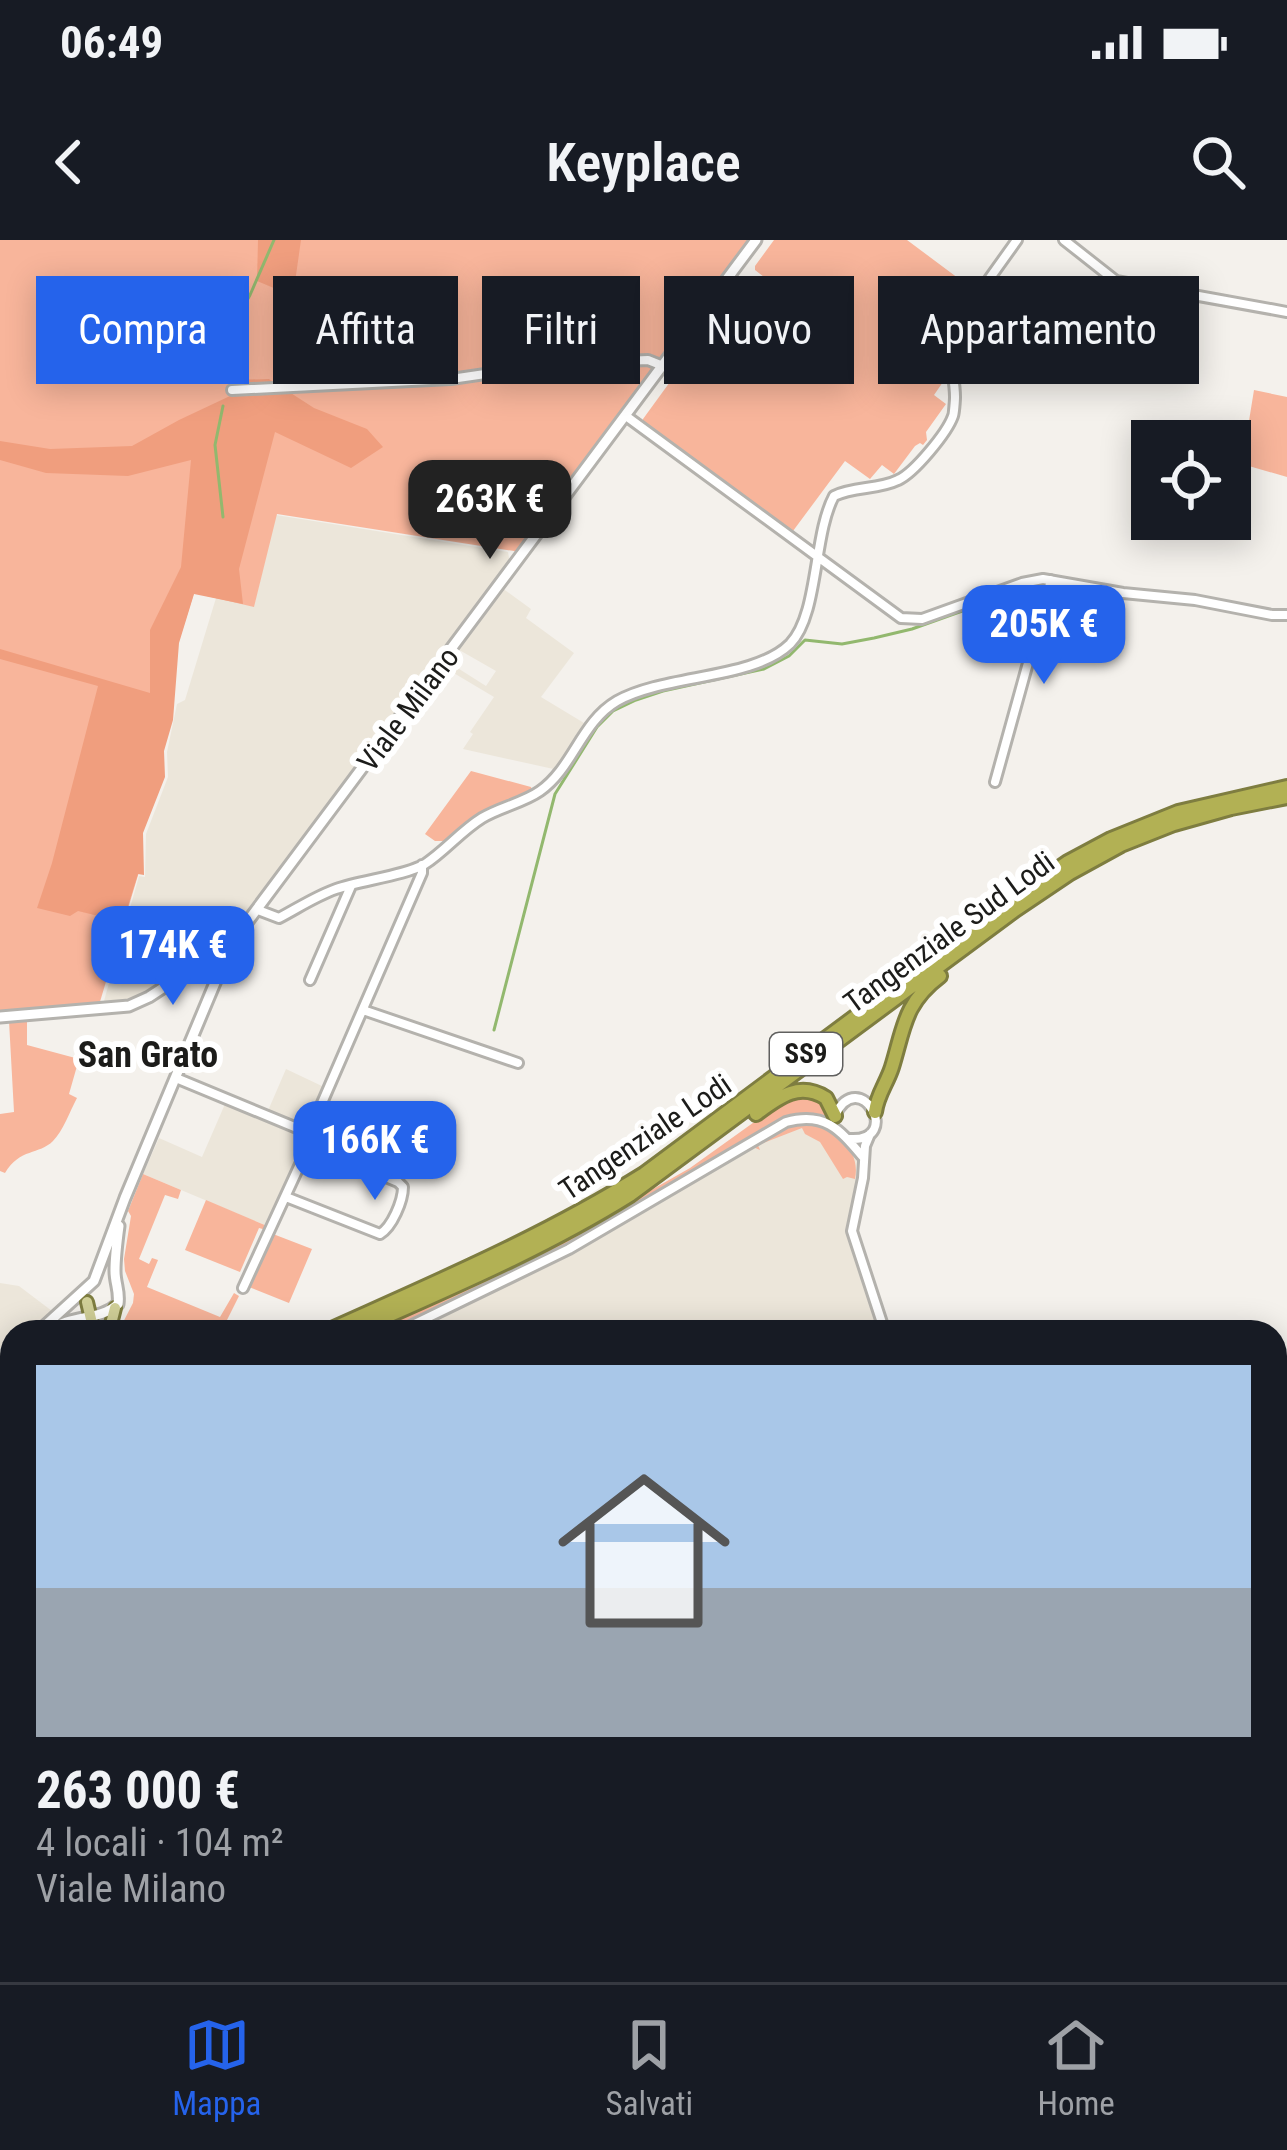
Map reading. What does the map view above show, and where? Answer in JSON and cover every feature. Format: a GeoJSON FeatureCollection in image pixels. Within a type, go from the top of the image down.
{"type":"FeatureCollection","features":[{"type":"Feature","properties":{"kind":"highway","name":"Tangenziale Lodi"},"geometry":{"type":"LineString","coordinates":[[353,1320],[525,1242],[633,1181],[993,914],[1088,851],[1178,812],[1287,787]]}},
{"type":"Feature","properties":{"kind":"highway","name":"Tangenziale Sud Lodi"},"geometry":{"type":"LineString","coordinates":[[379,1320],[538,1247],[654,1179],[1016,910],[1097,857],[1206,814],[1287,797]]}},
{"type":"Feature","properties":{"kind":"highway"},"geometry":{"type":"LineString","coordinates":[[875,1112],[912,1004],[1016,910]]}},
{"type":"Feature","properties":{"kind":"highway"},"geometry":{"type":"LineString","coordinates":[[654,1179],[690,1162],[790,1092],[808,1089],[820,1094],[830,1101],[835,1121]]}},
{"type":"Feature","properties":{"kind":"main road"},"geometry":{"type":"LineString","coordinates":[[87,1296],[96,1319]]}},
{"type":"Feature","properties":{"kind":"street","name":"Viale Milano"},"geometry":{"type":"LineString","coordinates":[[54,1320],[87,1296],[227,954],[756,240]]}},
{"type":"Feature","properties":{"kind":"street"},"geometry":{"type":"LineString","coordinates":[[258,910],[279,918],[334,890],[422,865],[481,819],[543,789],[605,709],[647,688],[752,665],[779,652],[799,631],[834,496],[901,479],[954,415],[952,331],[1017,240]]}},
{"type":"Feature","properties":{"kind":"street"},"geometry":{"type":"LineString","coordinates":[[1064,240],[1116,281],[1287,312]]}},
{"type":"Feature","properties":{"kind":"street"},"geometry":{"type":"LineString","coordinates":[[232,389],[451,379],[554,364],[648,360],[663,366]]}},
{"type":"Feature","properties":{"kind":"street"},"geometry":{"type":"LineString","coordinates":[[626,416],[901,618],[922,619],[1022,583],[1052,580],[1287,615]]}},
{"type":"Feature","properties":{"kind":"street"},"geometry":{"type":"LineString","coordinates":[[995,782],[1052,580]]}},
{"type":"Feature","properties":{"kind":"street"},"geometry":{"type":"LineString","coordinates":[[243,1288],[422,865]]}},
{"type":"Feature","properties":{"kind":"street"},"geometry":{"type":"LineString","coordinates":[[310,980],[351,885]]}},
{"type":"Feature","properties":{"kind":"street"},"geometry":{"type":"LineString","coordinates":[[0,1017],[129,1006],[215,954],[227,954]]}},
{"type":"Feature","properties":{"kind":"street"},"geometry":{"type":"LineString","coordinates":[[191,968],[217,978]]}},
{"type":"Feature","properties":{"kind":"street"},"geometry":{"type":"LineString","coordinates":[[363,1010],[518,1063]]}},
{"type":"Feature","properties":{"kind":"street"},"geometry":{"type":"LineString","coordinates":[[176,1078],[309,1133]]}},
{"type":"Feature","properties":{"kind":"street"},"geometry":{"type":"LineString","coordinates":[[835,1121],[840,1106],[853,1099],[864,1100],[875,1112],[852,1231],[881,1320]]}},
{"type":"Feature","properties":{"kind":"street"},"geometry":{"type":"LineString","coordinates":[[423,1320],[569,1249],[786,1122],[835,1121],[863,1157]]}},
{"type":"Feature","properties":{"kind":"street"},"geometry":{"type":"LineString","coordinates":[[848,1139],[860,1140],[870,1134]]}},
{"type":"Feature","properties":{"kind":"street"},"geometry":{"type":"LineString","coordinates":[[285,1196],[380,1234],[388,1229],[403,1195],[398,1183],[307,1144]]}},
{"type":"Feature","properties":{"kind":"street"},"geometry":{"type":"LineString","coordinates":[[96,1319],[120,1293],[115,1284],[121,1212]]}},
{"type":"Feature","properties":{"kind":"street"},"geometry":{"type":"LineString","coordinates":[[94,1281],[115,1284]]}},
{"type":"Feature","properties":{"kind":"shaded area"},"geometry":{"type":"Polygon","coordinates":[[[0,240],[751,240],[724,276],[664,276],[664,358],[520,552],[277,514],[254,607],[194,593],[178,644],[141,834],[139,872],[99,1005],[0,1014],[0,240]]]}},
{"type":"Feature","properties":{"kind":"shaded area"},"geometry":{"type":"Polygon","coordinates":[[[258,240],[301,240],[296,276],[273,276],[273,288],[257,281],[258,240]]]}},
{"type":"Feature","properties":{"kind":"shaded area"},"geometry":{"type":"Polygon","coordinates":[[[774,240],[907,240],[955,276],[878,276],[878,384],[942,384],[934,395],[946,404],[926,432],[927,440],[915,446],[894,474],[882,465],[870,479],[845,461],[789,532],[643,423],[668,384],[854,384],[854,276],[763,276],[755,266],[774,240]]]}},
{"type":"Feature","properties":{"kind":"shaded area"},"geometry":{"type":"Polygon","coordinates":[[[269,379],[314,408],[367,429],[383,447],[351,468],[275,432],[239,569],[243,604],[194,594],[179,643],[173,720],[164,751],[165,777],[143,833],[144,875],[138,874],[123,922],[78,911],[70,916],[37,908],[98,686],[0,659],[0,649],[150,693],[150,630],[181,567],[191,460],[128,476],[46,473],[0,460],[0,441],[50,449],[132,446],[230,396],[231,384],[249,384],[249,380],[269,379]]]}},
{"type":"Feature","properties":{"kind":"shaded area"},"geometry":{"type":"Polygon","coordinates":[[[1254,390],[1287,397],[1287,477],[1251,467],[1249,420],[1254,390]]]}},
{"type":"Feature","properties":{"kind":"shaded area"},"geometry":{"type":"Polygon","coordinates":[[[276,515],[508,552],[512,576],[502,588],[531,609],[526,618],[574,653],[541,697],[589,726],[558,770],[463,749],[494,697],[452,672],[456,667],[486,686],[496,671],[454,647],[226,953],[138,1002],[102,1008],[139,876],[145,877],[146,834],[168,777],[167,752],[177,704],[185,700],[216,598],[254,606],[276,515]]]}},
{"type":"Feature","properties":{"kind":"shaded area"},"geometry":{"type":"Polygon","coordinates":[[[471,771],[532,790],[444,841],[435,841],[425,834],[471,771]]]}},
{"type":"Feature","properties":{"kind":"shaded area"},"geometry":{"type":"Polygon","coordinates":[[[9,1021],[27,1021],[27,1045],[79,1059],[69,1094],[77,1098],[60,1132],[48,1145],[17,1159],[5,1173],[0,1171],[0,1114],[14,1112],[9,1021]]]}},
{"type":"Feature","properties":{"kind":"shaded area"},"geometry":{"type":"Polygon","coordinates":[[[286,1069],[324,1087],[267,1226],[143,1174],[159,1138],[202,1157],[225,1104],[264,1120],[286,1069]]]}},
{"type":"Feature","properties":{"kind":"shaded area"},"geometry":{"type":"Polygon","coordinates":[[[815,1095],[828,1109],[826,1118],[800,1114],[779,1121],[599,1229],[412,1320],[397,1320],[565,1239],[690,1168],[789,1097],[815,1095]]]}},
{"type":"Feature","properties":{"kind":"shaded area"},"geometry":{"type":"Polygon","coordinates":[[[800,1114],[826,1118],[847,1142],[869,1149],[858,1238],[887,1320],[412,1320],[599,1229],[779,1121],[800,1114]]]}},
{"type":"Feature","properties":{"kind":"shaded area"},"geometry":{"type":"Polygon","coordinates":[[[810,1122],[844,1142],[854,1159],[855,1179],[843,1179],[820,1142],[802,1128],[758,1145],[760,1150],[753,1147],[789,1125],[810,1122]]]}},
{"type":"Feature","properties":{"kind":"shaded area"},"geometry":{"type":"Polygon","coordinates":[[[143,1174],[181,1190],[178,1199],[165,1195],[139,1259],[149,1264],[152,1258],[158,1260],[147,1287],[220,1317],[234,1293],[239,1296],[227,1320],[124,1320],[134,1294],[124,1259],[128,1211],[143,1174]]]}},
{"type":"Feature","properties":{"kind":"shaded area"},"geometry":{"type":"Polygon","coordinates":[[[206,1200],[267,1226],[266,1230],[259,1228],[240,1272],[185,1250],[206,1200]]]}},
{"type":"Feature","properties":{"kind":"shaded area"},"geometry":{"type":"Polygon","coordinates":[[[273,1234],[312,1249],[289,1303],[249,1287],[273,1234]]]}},
{"type":"Feature","properties":{"kind":"shaded area"},"geometry":{"type":"Polygon","coordinates":[[[0,1283],[19,1286],[52,1311],[42,1320],[0,1320],[0,1283]]]}},
{"type":"Feature","properties":{"kind":"waterway"},"geometry":{"type":"LineString","coordinates":[[249,297],[274,240]]}},
{"type":"Feature","properties":{"kind":"waterway"},"geometry":{"type":"LineString","coordinates":[[223,406],[215,445],[223,517]]}},
{"type":"Feature","properties":{"kind":"waterway"},"geometry":{"type":"LineString","coordinates":[[494,1030],[555,794],[597,727],[613,711],[663,691],[764,669],[789,656],[805,640],[842,644],[874,638],[1045,586]]}},
{"type":"Feature","properties":{"kind":"district","name":"San Grato"},"geometry":{"type":"Point","coordinates":[148,1055]}}]}
